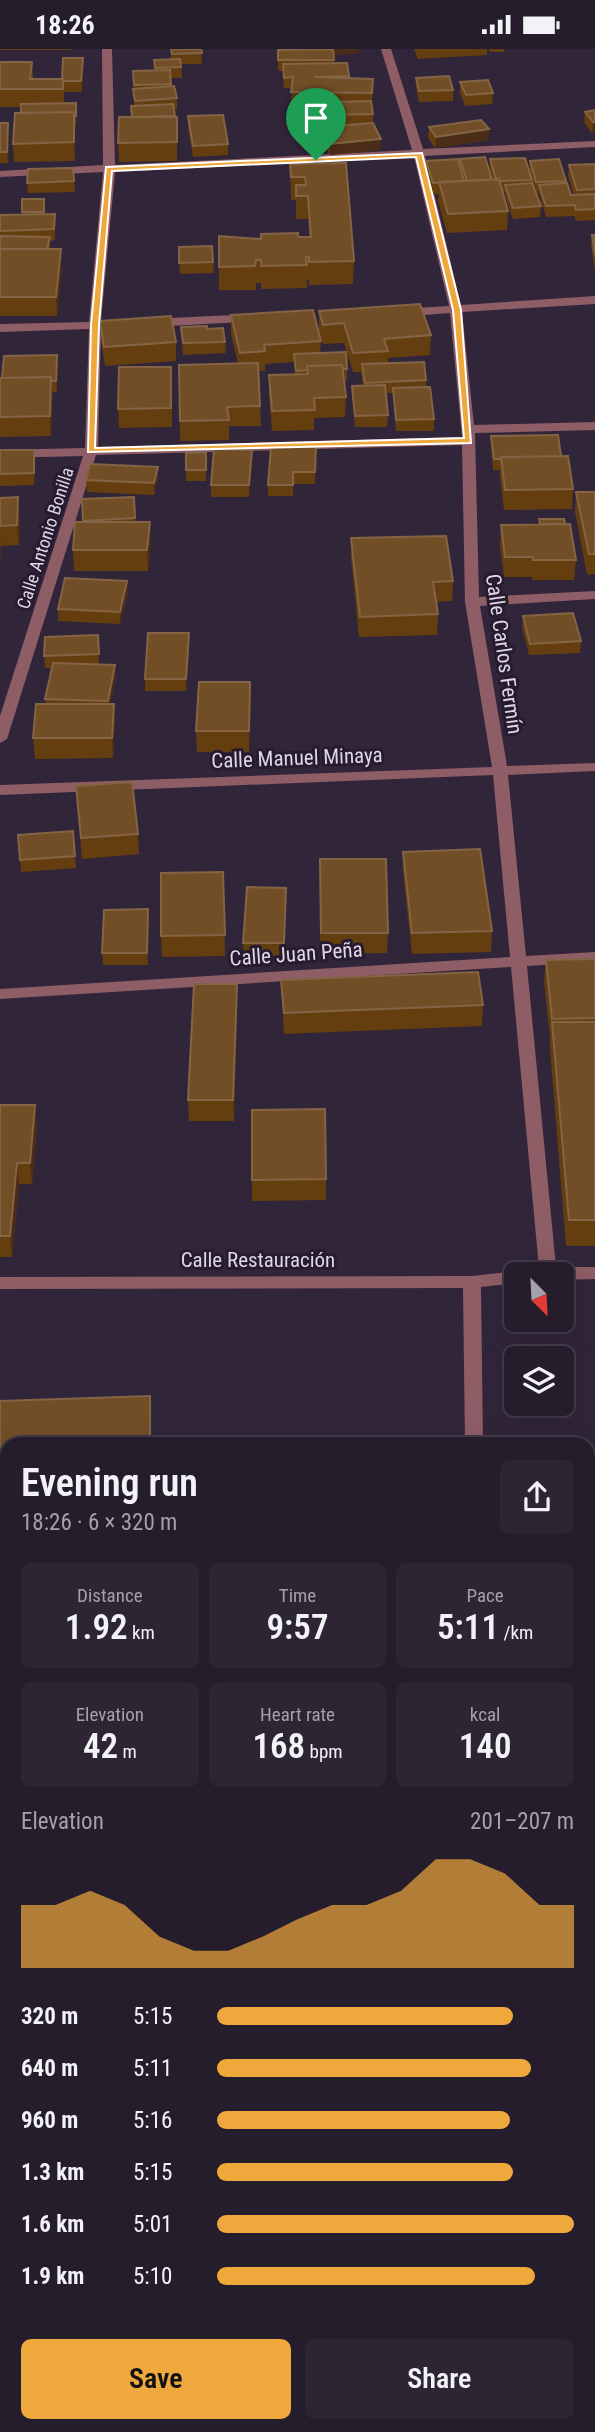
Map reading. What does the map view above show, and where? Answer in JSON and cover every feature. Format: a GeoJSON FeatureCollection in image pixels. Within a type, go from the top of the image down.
{"type":"FeatureCollection","features":[{"type":"Feature","properties":{"kind":"street","name":"Calle Antonio Bonilla"},"geometry":{"type":"LineString","coordinates":[[0,739],[91,450],[95,325],[109,169],[107,49]]}},
{"type":"Feature","properties":{"kind":"street","name":"Calle Carlos Fermín"},"geometry":{"type":"LineString","coordinates":[[386,49],[419,155],[457,310],[468,435],[472,602],[500,771],[542,1262]]}},
{"type":"Feature","properties":{"kind":"street"},"geometry":{"type":"LineString","coordinates":[[0,174],[595,145]]}},
{"type":"Feature","properties":{"kind":"street"},"geometry":{"type":"LineString","coordinates":[[387,313],[595,300]]}},
{"type":"Feature","properties":{"kind":"street"},"geometry":{"type":"LineString","coordinates":[[137,323],[262,318]]}},
{"type":"Feature","properties":{"kind":"street"},"geometry":{"type":"LineString","coordinates":[[0,328],[123,324]]}},
{"type":"Feature","properties":{"kind":"street"},"geometry":{"type":"LineString","coordinates":[[0,454],[468,435],[595,426]]}},
{"type":"Feature","properties":{"kind":"street"},"geometry":{"type":"LineString","coordinates":[[472,602],[595,595]]}},
{"type":"Feature","properties":{"kind":"street","name":"Calle Manuel Minaya"},"geometry":{"type":"LineString","coordinates":[[0,790],[595,767]]}},
{"type":"Feature","properties":{"kind":"street","name":"Calle Juan Peña"},"geometry":{"type":"LineString","coordinates":[[0,994],[595,957]]}},
{"type":"Feature","properties":{"kind":"street"},"geometry":{"type":"LineString","coordinates":[[574,1273],[595,1273]]}},
{"type":"Feature","properties":{"kind":"street","name":"Calle Restauración"},"geometry":{"type":"LineString","coordinates":[[0,1283],[472,1282],[504,1278]]}},
{"type":"Feature","properties":{"kind":"street"},"geometry":{"type":"LineString","coordinates":[[472,1282],[474,1437]]}},
{"type":"Feature","properties":{"kind":"building"},"geometry":{"type":"Polygon","coordinates":[[[171,49],[201,49],[202,53],[172,54],[171,49]]]}},
{"type":"Feature","properties":{"kind":"building"},"geometry":{"type":"Polygon","coordinates":[[[333,49],[334,60],[278,60],[278,50],[333,49]]]}},
{"type":"Feature","properties":{"kind":"building"},"geometry":{"type":"Polygon","coordinates":[[[63,58],[83,58],[81,81],[63,81],[63,58]]]}},
{"type":"Feature","properties":{"kind":"building"},"geometry":{"type":"Polygon","coordinates":[[[180,59],[181,67],[155,68],[154,60],[180,59]]]}},
{"type":"Feature","properties":{"kind":"building"},"geometry":{"type":"Polygon","coordinates":[[[0,62],[32,62],[30,79],[63,79],[63,89],[0,89],[0,62]]]}},
{"type":"Feature","properties":{"kind":"building"},"geometry":{"type":"Polygon","coordinates":[[[347,63],[349,76],[314,77],[373,79],[372,93],[291,92],[293,77],[284,78],[283,64],[347,63]]]}},
{"type":"Feature","properties":{"kind":"building"},"geometry":{"type":"Polygon","coordinates":[[[170,70],[171,84],[134,85],[133,71],[170,70]]]}},
{"type":"Feature","properties":{"kind":"building"},"geometry":{"type":"Polygon","coordinates":[[[449,76],[453,90],[419,91],[416,78],[449,76]]]}},
{"type":"Feature","properties":{"kind":"building"},"geometry":{"type":"Polygon","coordinates":[[[488,80],[493,93],[466,95],[460,82],[488,80]]]}},
{"type":"Feature","properties":{"kind":"building"},"geometry":{"type":"Polygon","coordinates":[[[174,86],[177,98],[135,101],[133,89],[174,86]]]}},
{"type":"Feature","properties":{"kind":"building"},"geometry":{"type":"Polygon","coordinates":[[[371,101],[373,114],[333,115],[331,102],[371,101]]]}},
{"type":"Feature","properties":{"kind":"building"},"geometry":{"type":"Polygon","coordinates":[[[76,103],[76,116],[74,112],[21,113],[21,104],[76,103]]]}},
{"type":"Feature","properties":{"kind":"building"},"geometry":{"type":"Polygon","coordinates":[[[173,104],[175,116],[132,117],[131,106],[173,104]]]}},
{"type":"Feature","properties":{"kind":"building"},"geometry":{"type":"Polygon","coordinates":[[[595,110],[595,122],[593,122],[585,112],[595,110]]]}},
{"type":"Feature","properties":{"kind":"building"},"geometry":{"type":"Polygon","coordinates":[[[74,112],[74,142],[13,144],[15,113],[74,112]]]}},
{"type":"Feature","properties":{"kind":"building"},"geometry":{"type":"Polygon","coordinates":[[[223,115],[228,144],[193,146],[188,116],[223,115]]]}},
{"type":"Feature","properties":{"kind":"building"},"geometry":{"type":"Polygon","coordinates":[[[119,117],[177,117],[177,142],[118,143],[119,117]]]}},
{"type":"Feature","properties":{"kind":"building"},"geometry":{"type":"Polygon","coordinates":[[[481,120],[489,129],[436,137],[429,127],[481,120]]]}},
{"type":"Feature","properties":{"kind":"building"},"geometry":{"type":"Polygon","coordinates":[[[0,123],[8,123],[7,152],[0,152],[0,123]]]}},
{"type":"Feature","properties":{"kind":"building"},"geometry":{"type":"Polygon","coordinates":[[[373,123],[381,139],[330,144],[322,127],[373,123]]]}},
{"type":"Feature","properties":{"kind":"building"},"geometry":{"type":"Polygon","coordinates":[[[485,157],[492,180],[467,181],[460,159],[485,157]]]}},
{"type":"Feature","properties":{"kind":"building"},"geometry":{"type":"Polygon","coordinates":[[[525,158],[532,180],[496,180],[490,159],[525,158]]]}},
{"type":"Feature","properties":{"kind":"building"},"geometry":{"type":"Polygon","coordinates":[[[458,159],[464,181],[433,183],[426,161],[458,159]]]}},
{"type":"Feature","properties":{"kind":"building"},"geometry":{"type":"Polygon","coordinates":[[[559,159],[566,181],[536,182],[530,161],[559,159]]]}},
{"type":"Feature","properties":{"kind":"building"},"geometry":{"type":"Polygon","coordinates":[[[346,163],[354,261],[309,262],[309,257],[306,257],[307,265],[261,266],[261,260],[256,260],[255,266],[219,267],[219,236],[261,239],[261,234],[298,233],[298,237],[311,237],[308,196],[296,196],[296,185],[306,185],[305,177],[291,177],[290,164],[346,163]]]}},
{"type":"Feature","properties":{"kind":"building"},"geometry":{"type":"Polygon","coordinates":[[[595,164],[595,189],[577,190],[569,165],[595,164]]]}},
{"type":"Feature","properties":{"kind":"building"},"geometry":{"type":"Polygon","coordinates":[[[73,168],[74,181],[27,183],[28,169],[73,168]]]}},
{"type":"Feature","properties":{"kind":"building"},"geometry":{"type":"Polygon","coordinates":[[[499,179],[508,211],[448,214],[439,182],[499,179]]]}},
{"type":"Feature","properties":{"kind":"building"},"geometry":{"type":"Polygon","coordinates":[[[532,183],[541,206],[513,208],[505,185],[532,183]]]}},
{"type":"Feature","properties":{"kind":"building"},"geometry":{"type":"Polygon","coordinates":[[[567,183],[571,195],[595,194],[595,209],[576,210],[575,205],[546,206],[539,185],[567,183]]]}},
{"type":"Feature","properties":{"kind":"building"},"geometry":{"type":"Polygon","coordinates":[[[22,199],[44,199],[44,212],[22,212],[22,199]]]}},
{"type":"Feature","properties":{"kind":"building"},"geometry":{"type":"Polygon","coordinates":[[[55,214],[54,229],[0,231],[0,215],[55,214]]]}},
{"type":"Feature","properties":{"kind":"building"},"geometry":{"type":"Polygon","coordinates":[[[0,236],[50,237],[47,249],[0,249],[0,236]]]}},
{"type":"Feature","properties":{"kind":"building"},"geometry":{"type":"Polygon","coordinates":[[[212,246],[213,262],[179,263],[179,247],[212,246]]]}},
{"type":"Feature","properties":{"kind":"building"},"geometry":{"type":"Polygon","coordinates":[[[0,249],[61,249],[56,297],[0,297],[0,249]]]}},
{"type":"Feature","properties":{"kind":"building"},"geometry":{"type":"Polygon","coordinates":[[[420,304],[431,335],[384,339],[388,351],[353,353],[344,323],[323,325],[319,311],[420,304]]]}},
{"type":"Feature","properties":{"kind":"building"},"geometry":{"type":"Polygon","coordinates":[[[313,310],[321,341],[264,345],[265,351],[240,353],[231,315],[313,310]]]}},
{"type":"Feature","properties":{"kind":"building"},"geometry":{"type":"Polygon","coordinates":[[[171,316],[176,342],[104,347],[100,321],[171,316]]]}},
{"type":"Feature","properties":{"kind":"building"},"geometry":{"type":"Polygon","coordinates":[[[207,326],[207,329],[223,328],[225,342],[183,343],[181,327],[207,326]]]}},
{"type":"Feature","properties":{"kind":"building"},"geometry":{"type":"Polygon","coordinates":[[[346,352],[347,369],[343,369],[342,365],[307,366],[307,370],[296,371],[294,354],[346,352]]]}},
{"type":"Feature","properties":{"kind":"building"},"geometry":{"type":"Polygon","coordinates":[[[57,355],[56,381],[51,381],[51,377],[2,378],[4,356],[57,355]]]}},
{"type":"Feature","properties":{"kind":"building"},"geometry":{"type":"Polygon","coordinates":[[[424,362],[426,380],[365,383],[362,364],[424,362]]]}},
{"type":"Feature","properties":{"kind":"building"},"geometry":{"type":"Polygon","coordinates":[[[258,363],[260,406],[227,407],[229,420],[180,421],[179,365],[258,363]]]}},
{"type":"Feature","properties":{"kind":"building"},"geometry":{"type":"Polygon","coordinates":[[[342,365],[346,397],[314,398],[315,410],[272,411],[269,375],[308,374],[307,366],[342,365]]]}},
{"type":"Feature","properties":{"kind":"building"},"geometry":{"type":"Polygon","coordinates":[[[119,367],[171,367],[171,408],[118,409],[119,367]]]}},
{"type":"Feature","properties":{"kind":"building"},"geometry":{"type":"Polygon","coordinates":[[[51,377],[50,416],[0,417],[0,378],[51,377]]]}},
{"type":"Feature","properties":{"kind":"building"},"geometry":{"type":"Polygon","coordinates":[[[385,385],[388,415],[355,416],[352,386],[385,385]]]}},
{"type":"Feature","properties":{"kind":"building"},"geometry":{"type":"Polygon","coordinates":[[[430,387],[434,419],[396,420],[393,388],[430,387]]]}},
{"type":"Feature","properties":{"kind":"building"},"geometry":{"type":"Polygon","coordinates":[[[558,435],[561,456],[494,459],[491,436],[558,435]]]}},
{"type":"Feature","properties":{"kind":"building"},"geometry":{"type":"Polygon","coordinates":[[[271,447],[316,447],[315,472],[293,472],[293,485],[268,485],[271,447]]]}},
{"type":"Feature","properties":{"kind":"building"},"geometry":{"type":"Polygon","coordinates":[[[214,449],[252,450],[249,485],[211,485],[214,449]]]}},
{"type":"Feature","properties":{"kind":"building"},"geometry":{"type":"Polygon","coordinates":[[[0,450],[34,450],[34,473],[0,474],[0,450]]]}},
{"type":"Feature","properties":{"kind":"building"},"geometry":{"type":"Polygon","coordinates":[[[206,452],[206,470],[186,470],[186,453],[206,452]]]}},
{"type":"Feature","properties":{"kind":"building"},"geometry":{"type":"Polygon","coordinates":[[[568,456],[573,489],[505,490],[501,457],[568,456]]]}},
{"type":"Feature","properties":{"kind":"building"},"geometry":{"type":"Polygon","coordinates":[[[90,464],[158,467],[154,483],[86,480],[90,464]]]}},
{"type":"Feature","properties":{"kind":"building"},"geometry":{"type":"Polygon","coordinates":[[[576,492],[595,492],[595,554],[589,554],[576,492]]]}},
{"type":"Feature","properties":{"kind":"building"},"geometry":{"type":"Polygon","coordinates":[[[18,497],[17,525],[0,526],[0,498],[18,497]]]}},
{"type":"Feature","properties":{"kind":"building"},"geometry":{"type":"Polygon","coordinates":[[[134,497],[135,518],[83,521],[82,499],[134,497]]]}},
{"type":"Feature","properties":{"kind":"building"},"geometry":{"type":"Polygon","coordinates":[[[539,519],[564,519],[565,524],[540,524],[539,519]]]}},
{"type":"Feature","properties":{"kind":"building"},"geometry":{"type":"Polygon","coordinates":[[[75,522],[150,522],[147,550],[73,550],[75,522]]]}},
{"type":"Feature","properties":{"kind":"building"},"geometry":{"type":"Polygon","coordinates":[[[570,524],[576,560],[505,557],[501,525],[570,524]]]}},
{"type":"Feature","properties":{"kind":"building"},"geometry":{"type":"Polygon","coordinates":[[[446,536],[453,581],[433,582],[438,614],[360,617],[351,538],[446,536]]]}},
{"type":"Feature","properties":{"kind":"building"},"geometry":{"type":"Polygon","coordinates":[[[65,578],[127,581],[120,612],[58,609],[65,578]]]}},
{"type":"Feature","properties":{"kind":"building"},"geometry":{"type":"Polygon","coordinates":[[[573,613],[581,641],[530,644],[523,616],[573,613]]]}},
{"type":"Feature","properties":{"kind":"building"},"geometry":{"type":"Polygon","coordinates":[[[148,633],[189,633],[186,679],[145,679],[148,633]]]}},
{"type":"Feature","properties":{"kind":"building"},"geometry":{"type":"Polygon","coordinates":[[[98,635],[99,654],[44,656],[45,637],[98,635]]]}},
{"type":"Feature","properties":{"kind":"building"},"geometry":{"type":"Polygon","coordinates":[[[53,663],[115,665],[108,701],[45,699],[53,663]]]}},
{"type":"Feature","properties":{"kind":"building"},"geometry":{"type":"Polygon","coordinates":[[[199,682],[250,682],[249,731],[196,731],[199,682]]]}},
{"type":"Feature","properties":{"kind":"building"},"geometry":{"type":"Polygon","coordinates":[[[36,704],[114,704],[112,738],[33,738],[36,704]]]}},
{"type":"Feature","properties":{"kind":"building"},"geometry":{"type":"Polygon","coordinates":[[[132,782],[138,834],[81,838],[76,786],[132,782]]]}},
{"type":"Feature","properties":{"kind":"building"},"geometry":{"type":"Polygon","coordinates":[[[73,831],[75,856],[20,860],[18,835],[73,831]]]}},
{"type":"Feature","properties":{"kind":"building"},"geometry":{"type":"Polygon","coordinates":[[[480,849],[492,931],[412,933],[403,852],[480,849]]]}},
{"type":"Feature","properties":{"kind":"building"},"geometry":{"type":"Polygon","coordinates":[[[320,859],[386,859],[388,933],[321,933],[320,859]]]}},
{"type":"Feature","properties":{"kind":"building"},"geometry":{"type":"Polygon","coordinates":[[[223,872],[225,935],[161,936],[161,873],[223,872]]]}},
{"type":"Feature","properties":{"kind":"building"},"geometry":{"type":"Polygon","coordinates":[[[247,887],[286,888],[284,943],[243,943],[247,887]]]}},
{"type":"Feature","properties":{"kind":"building"},"geometry":{"type":"Polygon","coordinates":[[[148,909],[147,953],[102,953],[104,910],[148,909]]]}},
{"type":"Feature","properties":{"kind":"building"},"geometry":{"type":"Polygon","coordinates":[[[595,959],[595,1018],[552,1019],[546,960],[595,959]]]}},
{"type":"Feature","properties":{"kind":"building"},"geometry":{"type":"Polygon","coordinates":[[[478,972],[483,1005],[284,1013],[281,980],[478,972]]]}},
{"type":"Feature","properties":{"kind":"building"},"geometry":{"type":"Polygon","coordinates":[[[194,984],[237,984],[233,1100],[188,1100],[194,984]]]}},
{"type":"Feature","properties":{"kind":"building"},"geometry":{"type":"Polygon","coordinates":[[[552,1022],[595,1022],[595,1220],[569,1220],[552,1022]]]}},
{"type":"Feature","properties":{"kind":"building"},"geometry":{"type":"Polygon","coordinates":[[[0,1105],[35,1105],[30,1163],[17,1163],[10,1236],[0,1236],[0,1105]]]}},
{"type":"Feature","properties":{"kind":"building"},"geometry":{"type":"Polygon","coordinates":[[[325,1109],[326,1179],[252,1180],[252,1110],[325,1109]]]}},
{"type":"Feature","properties":{"kind":"building"},"geometry":{"type":"Polygon","coordinates":[[[150,1396],[150,1437],[0,1437],[0,1401],[150,1396]]]}},
{"type":"Feature","properties":{"kind":"route"},"geometry":{"type":"LineString","coordinates":[[419,155],[457,310],[468,441],[91,450],[95,325],[109,169],[316,160],[419,155]]}}]}
